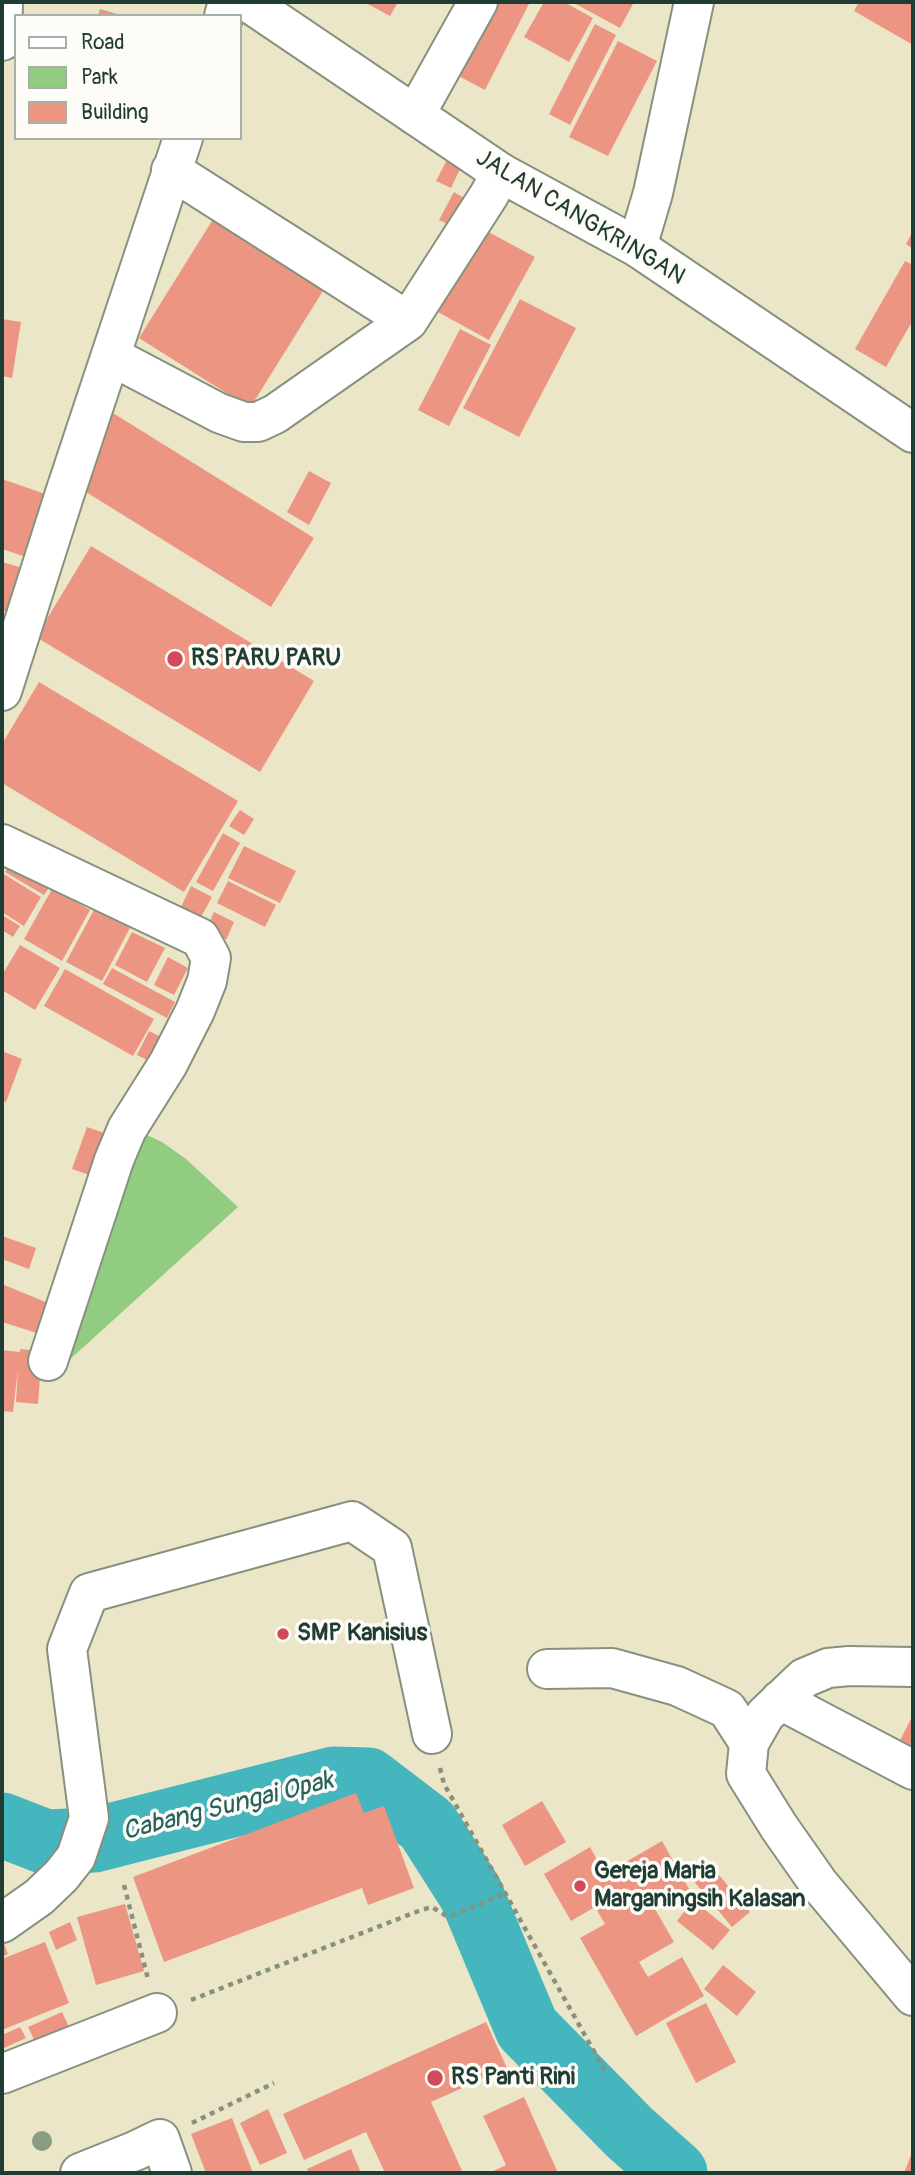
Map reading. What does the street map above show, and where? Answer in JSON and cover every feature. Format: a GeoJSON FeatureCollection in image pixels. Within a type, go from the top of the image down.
{"type":"FeatureCollection","features":[{"type":"Feature","properties":{"kind":"street"},"geometry":{"type":"LineString","coordinates":[[2,41],[3,2]]}},
{"type":"Feature","properties":{"kind":"street"},"geometry":{"type":"LineString","coordinates":[[415,115],[478,2]]}},
{"type":"Feature","properties":{"kind":"street"},"geometry":{"type":"LineString","coordinates":[[637,247],[653,192],[694,2]]}},
{"type":"Feature","properties":{"kind":"street","name":"JALAN CANGKRINGAN"},"geometry":{"type":"LineString","coordinates":[[268,8],[415,115],[501,173],[637,247],[913,433]]}},
{"type":"Feature","properties":{"kind":"street"},"geometry":{"type":"LineString","coordinates":[[2,691],[177,154],[408,321]]}},
{"type":"Feature","properties":{"kind":"street"},"geometry":{"type":"LineString","coordinates":[[111,356],[219,413],[244,422],[258,422],[275,414],[408,321],[501,173]]}},
{"type":"Feature","properties":{"kind":"street"},"geometry":{"type":"LineString","coordinates":[[2,844],[200,938],[211,958],[207,981],[195,1011],[167,1064],[127,1129],[114,1160],[48,1362]]}},
{"type":"Feature","properties":{"kind":"street"},"geometry":{"type":"LineString","coordinates":[[2,1923],[39,1897],[61,1876],[76,1857],[89,1818],[67,1649],[89,1593],[352,1521],[392,1548],[432,1734]]}},
{"type":"Feature","properties":{"kind":"street"},"geometry":{"type":"LineString","coordinates":[[913,1667],[828,1668],[804,1678],[765,1715],[749,1743],[746,1774],[819,1884],[913,1996]]}},
{"type":"Feature","properties":{"kind":"street"},"geometry":{"type":"LineString","coordinates":[[547,1669],[612,1668],[677,1686],[727,1709],[749,1743]]}},
{"type":"Feature","properties":{"kind":"street"},"geometry":{"type":"LineString","coordinates":[[780,1700],[913,1770]]}},
{"type":"Feature","properties":{"kind":"street"},"geometry":{"type":"LineString","coordinates":[[2,2074],[157,2013]]}},
{"type":"Feature","properties":{"kind":"street"},"geometry":{"type":"LineString","coordinates":[[80,2173],[135,2151],[166,2156]]}},
{"type":"Feature","properties":{"kind":"path"},"geometry":{"type":"LineString","coordinates":[[444,1784],[604,2071]]}},
{"type":"Feature","properties":{"kind":"path"},"geometry":{"type":"LineString","coordinates":[[124,1885],[157,2013],[421,1910],[432,1907],[445,1915],[453,1915],[504,1894]]}},
{"type":"Feature","properties":{"kind":"path"},"geometry":{"type":"LineString","coordinates":[[166,2156],[274,2082]]}},
{"type":"Feature","properties":{"kind":"green space"},"geometry":{"type":"Polygon","coordinates":[[[138,1131],[162,1142],[186,1159],[238,1207],[67,1362],[138,1131]]]}},
{"type":"Feature","properties":{"kind":"building"},"geometry":{"type":"Polygon","coordinates":[[[364,2],[398,2],[390,16],[364,2]]]}},
{"type":"Feature","properties":{"kind":"building"},"geometry":{"type":"Polygon","coordinates":[[[484,2],[530,2],[485,90],[449,71],[484,2]]]}},
{"type":"Feature","properties":{"kind":"building"},"geometry":{"type":"Polygon","coordinates":[[[544,2],[564,2],[593,18],[569,62],[524,37],[544,2]]]}},
{"type":"Feature","properties":{"kind":"building"},"geometry":{"type":"Polygon","coordinates":[[[572,2],[634,2],[620,28],[572,2]]]}},
{"type":"Feature","properties":{"kind":"building"},"geometry":{"type":"Polygon","coordinates":[[[859,2],[913,2],[913,45],[854,11],[859,2]]]}},
{"type":"Feature","properties":{"kind":"building"},"geometry":{"type":"Polygon","coordinates":[[[100,9],[118,14],[99,14],[100,9]]]}},
{"type":"Feature","properties":{"kind":"building"},"geometry":{"type":"Polygon","coordinates":[[[595,24],[616,35],[570,125],[549,114],[595,24]]]}},
{"type":"Feature","properties":{"kind":"building"},"geometry":{"type":"Polygon","coordinates":[[[618,41],[657,61],[608,156],[569,137],[618,41]]]}},
{"type":"Feature","properties":{"kind":"building"},"geometry":{"type":"Polygon","coordinates":[[[449,156],[463,163],[451,188],[436,181],[449,156]]]}},
{"type":"Feature","properties":{"kind":"building"},"geometry":{"type":"Polygon","coordinates":[[[454,192],[464,198],[450,225],[439,220],[454,192]]]}},
{"type":"Feature","properties":{"kind":"building"},"geometry":{"type":"Polygon","coordinates":[[[220,208],[331,278],[250,408],[139,338],[220,208]]]}},
{"type":"Feature","properties":{"kind":"building"},"geometry":{"type":"Polygon","coordinates":[[[481,228],[535,257],[489,340],[436,311],[481,228]]]}},
{"type":"Feature","properties":{"kind":"building"},"geometry":{"type":"Polygon","coordinates":[[[913,231],[913,249],[906,244],[913,231]]]}},
{"type":"Feature","properties":{"kind":"building"},"geometry":{"type":"Polygon","coordinates":[[[905,261],[913,265],[913,320],[886,367],[855,349],[905,261]]]}},
{"type":"Feature","properties":{"kind":"building"},"geometry":{"type":"Polygon","coordinates":[[[520,299],[576,328],[519,437],[463,408],[520,299]]]}},
{"type":"Feature","properties":{"kind":"building"},"geometry":{"type":"Polygon","coordinates":[[[2,319],[21,322],[12,378],[2,376],[2,319]]]}},
{"type":"Feature","properties":{"kind":"building"},"geometry":{"type":"Polygon","coordinates":[[[460,329],[491,345],[449,426],[418,410],[460,329]]]}},
{"type":"Feature","properties":{"kind":"building"},"geometry":{"type":"Polygon","coordinates":[[[113,413],[314,538],[271,607],[70,482],[113,413]]]}},
{"type":"Feature","properties":{"kind":"building"},"geometry":{"type":"Polygon","coordinates":[[[309,471],[331,483],[309,525],[287,512],[309,471]]]}},
{"type":"Feature","properties":{"kind":"building"},"geometry":{"type":"Polygon","coordinates":[[[2,479],[54,497],[32,559],[2,549],[2,479]]]}},
{"type":"Feature","properties":{"kind":"building","name":"RS PARU PARU"},"geometry":{"type":"Polygon","coordinates":[[[91,546],[314,681],[260,772],[36,637],[91,546]]]}},
{"type":"Feature","properties":{"kind":"building"},"geometry":{"type":"Polygon","coordinates":[[[2,562],[26,569],[13,614],[2,610],[2,562]]]}},
{"type":"Feature","properties":{"kind":"building"},"geometry":{"type":"Polygon","coordinates":[[[39,682],[238,801],[184,892],[2,783],[2,744],[39,682]]]}},
{"type":"Feature","properties":{"kind":"building"},"geometry":{"type":"Polygon","coordinates":[[[240,810],[254,819],[244,835],[229,826],[240,810]]]}},
{"type":"Feature","properties":{"kind":"building"},"geometry":{"type":"Polygon","coordinates":[[[223,833],[240,843],[213,891],[196,882],[223,833]]]}},
{"type":"Feature","properties":{"kind":"building"},"geometry":{"type":"Polygon","coordinates":[[[244,846],[296,871],[280,903],[228,878],[244,846]]]}},
{"type":"Feature","properties":{"kind":"building"},"geometry":{"type":"Polygon","coordinates":[[[12,859],[52,883],[44,895],[5,872],[12,859]]]}},
{"type":"Feature","properties":{"kind":"building"},"geometry":{"type":"Polygon","coordinates":[[[2,873],[41,897],[24,926],[2,912],[2,873]]]}},
{"type":"Feature","properties":{"kind":"building"},"geometry":{"type":"Polygon","coordinates":[[[228,881],[276,905],[265,927],[217,903],[228,881]]]}},
{"type":"Feature","properties":{"kind":"building"},"geometry":{"type":"Polygon","coordinates":[[[191,886],[212,897],[201,917],[181,907],[191,886]]]}},
{"type":"Feature","properties":{"kind":"building"},"geometry":{"type":"Polygon","coordinates":[[[52,889],[90,910],[62,961],[24,939],[52,889]]]}},
{"type":"Feature","properties":{"kind":"building"},"geometry":{"type":"Polygon","coordinates":[[[94,910],[130,928],[102,981],[66,962],[94,910]]]}},
{"type":"Feature","properties":{"kind":"building"},"geometry":{"type":"Polygon","coordinates":[[[214,912],[234,922],[226,940],[206,930],[214,912]]]}},
{"type":"Feature","properties":{"kind":"building"},"geometry":{"type":"Polygon","coordinates":[[[2,915],[20,926],[13,937],[2,930],[2,915]]]}},
{"type":"Feature","properties":{"kind":"building"},"geometry":{"type":"Polygon","coordinates":[[[132,932],[165,948],[147,982],[115,965],[132,932]]]}},
{"type":"Feature","properties":{"kind":"building"},"geometry":{"type":"Polygon","coordinates":[[[20,945],[60,968],[35,1010],[2,990],[2,975],[20,945]]]}},
{"type":"Feature","properties":{"kind":"building"},"geometry":{"type":"Polygon","coordinates":[[[168,957],[188,968],[174,995],[154,985],[168,957]]]}},
{"type":"Feature","properties":{"kind":"building"},"geometry":{"type":"Polygon","coordinates":[[[112,968],[175,1002],[167,1018],[103,984],[112,968]]]}},
{"type":"Feature","properties":{"kind":"building"},"geometry":{"type":"Polygon","coordinates":[[[65,969],[154,1019],[133,1056],[44,1006],[65,969]]]}},
{"type":"Feature","properties":{"kind":"building"},"geometry":{"type":"Polygon","coordinates":[[[149,1031],[167,1040],[155,1064],[137,1055],[149,1031]]]}},
{"type":"Feature","properties":{"kind":"building"},"geometry":{"type":"Polygon","coordinates":[[[2,1051],[22,1059],[6,1102],[2,1100],[2,1051]]]}},
{"type":"Feature","properties":{"kind":"building"},"geometry":{"type":"Polygon","coordinates":[[[87,1127],[113,1136],[98,1178],[72,1169],[87,1127]]]}},
{"type":"Feature","properties":{"kind":"building"},"geometry":{"type":"Polygon","coordinates":[[[2,1236],[36,1248],[29,1269],[2,1259],[2,1236]]]}},
{"type":"Feature","properties":{"kind":"building"},"geometry":{"type":"Polygon","coordinates":[[[2,1284],[55,1306],[46,1336],[2,1322],[2,1284]]]}},
{"type":"Feature","properties":{"kind":"building"},"geometry":{"type":"Polygon","coordinates":[[[20,1349],[42,1351],[38,1404],[16,1402],[18,1369],[13,1412],[2,1411],[2,1350],[20,1352],[20,1349]]]}},
{"type":"Feature","properties":{"kind":"building"},"geometry":{"type":"Polygon","coordinates":[[[913,1715],[913,1759],[895,1750],[913,1715]]]}},
{"type":"Feature","properties":{"kind":"building"},"geometry":{"type":"Polygon","coordinates":[[[356,1793],[364,1813],[384,1806],[414,1888],[368,1905],[362,1888],[164,1962],[133,1877],[356,1793]]]}},
{"type":"Feature","properties":{"kind":"building"},"geometry":{"type":"Polygon","coordinates":[[[542,1801],[566,1842],[525,1866],[502,1825],[542,1801]]]}},
{"type":"Feature","properties":{"kind":"building"},"geometry":{"type":"Polygon","coordinates":[[[662,1841],[689,1889],[655,1909],[674,1942],[639,1962],[648,1977],[682,1957],[704,1996],[636,2036],[580,1938],[605,1924],[595,1907],[571,1921],[544,1874],[590,1847],[605,1874],[662,1841]]]}},
{"type":"Feature","properties":{"kind":"building"},"geometry":{"type":"Polygon","coordinates":[[[709,1863],[750,1912],[732,1927],[691,1878],[709,1863]]]}},
{"type":"Feature","properties":{"kind":"building"},"geometry":{"type":"Polygon","coordinates":[[[693,1900],[730,1930],[713,1950],[677,1921],[693,1900]]]}},
{"type":"Feature","properties":{"kind":"building"},"geometry":{"type":"Polygon","coordinates":[[[125,1904],[144,1971],[96,1985],[77,1917],[125,1904]]]}},
{"type":"Feature","properties":{"kind":"building"},"geometry":{"type":"Polygon","coordinates":[[[70,1922],[77,1940],[56,1950],[49,1932],[70,1922]]]}},
{"type":"Feature","properties":{"kind":"building"},"geometry":{"type":"Polygon","coordinates":[[[45,1942],[69,2003],[2,2030],[2,1959],[45,1942]]]}},
{"type":"Feature","properties":{"kind":"building"},"geometry":{"type":"Polygon","coordinates":[[[2,1943],[8,1954],[2,1957],[2,1943]]]}},
{"type":"Feature","properties":{"kind":"building"},"geometry":{"type":"Polygon","coordinates":[[[723,1965],[756,1992],[737,2016],[704,1989],[723,1965]]]}},
{"type":"Feature","properties":{"kind":"building"},"geometry":{"type":"Polygon","coordinates":[[[706,2003],[736,2062],[696,2083],[666,2023],[706,2003]]]}},
{"type":"Feature","properties":{"kind":"building"},"geometry":{"type":"Polygon","coordinates":[[[62,2012],[71,2031],[37,2046],[28,2027],[62,2012]]]}},
{"type":"Feature","properties":{"kind":"building"},"geometry":{"type":"Polygon","coordinates":[[[486,2022],[507,2068],[431,2102],[463,2173],[385,2173],[366,2132],[304,2160],[283,2114],[486,2022]]]}},
{"type":"Feature","properties":{"kind":"building"},"geometry":{"type":"Polygon","coordinates":[[[20,2027],[26,2038],[2,2049],[2,2035],[20,2027]]]}},
{"type":"Feature","properties":{"kind":"building"},"geometry":{"type":"Polygon","coordinates":[[[524,2097],[558,2173],[489,2173],[506,2165],[483,2116],[524,2097]]]}},
{"type":"Feature","properties":{"kind":"building"},"geometry":{"type":"Polygon","coordinates":[[[268,2109],[287,2153],[260,2165],[240,2123],[268,2109]]]}},
{"type":"Feature","properties":{"kind":"building"},"geometry":{"type":"Polygon","coordinates":[[[232,2118],[253,2173],[206,2173],[191,2134],[232,2118]]]}},
{"type":"Feature","properties":{"kind":"building"},"geometry":{"type":"Polygon","coordinates":[[[351,2149],[361,2173],[309,2173],[307,2169],[351,2149]]]}},
{"type":"Feature","properties":{"kind":"building"},"geometry":{"type":"Polygon","coordinates":[[[913,2150],[913,2173],[904,2173],[913,2150]]]}},
{"type":"Feature","properties":{"kind":"waterway","name":"Cabang Sungai Opak"},"geometry":{"type":"LineString","coordinates":[[2,1825],[46,1842],[94,1840],[334,1779],[368,1780],[427,1825],[471,1894],[527,2028],[629,2132],[675,2173]]}},
{"type":"Feature","properties":{"kind":"place","name":"RS PARU PARU"},"geometry":{"type":"Point","coordinates":[175,659]}},
{"type":"Feature","properties":{"kind":"place","name":"SMP Kanisius"},"geometry":{"type":"Point","coordinates":[283,1634]}},
{"type":"Feature","properties":{"kind":"place","name":"Gereja Maria Marganingsih Kalasan"},"geometry":{"type":"Point","coordinates":[580,1886]}},
{"type":"Feature","properties":{"kind":"place","name":"RS Panti Rini"},"geometry":{"type":"Point","coordinates":[435,2078]}}]}
